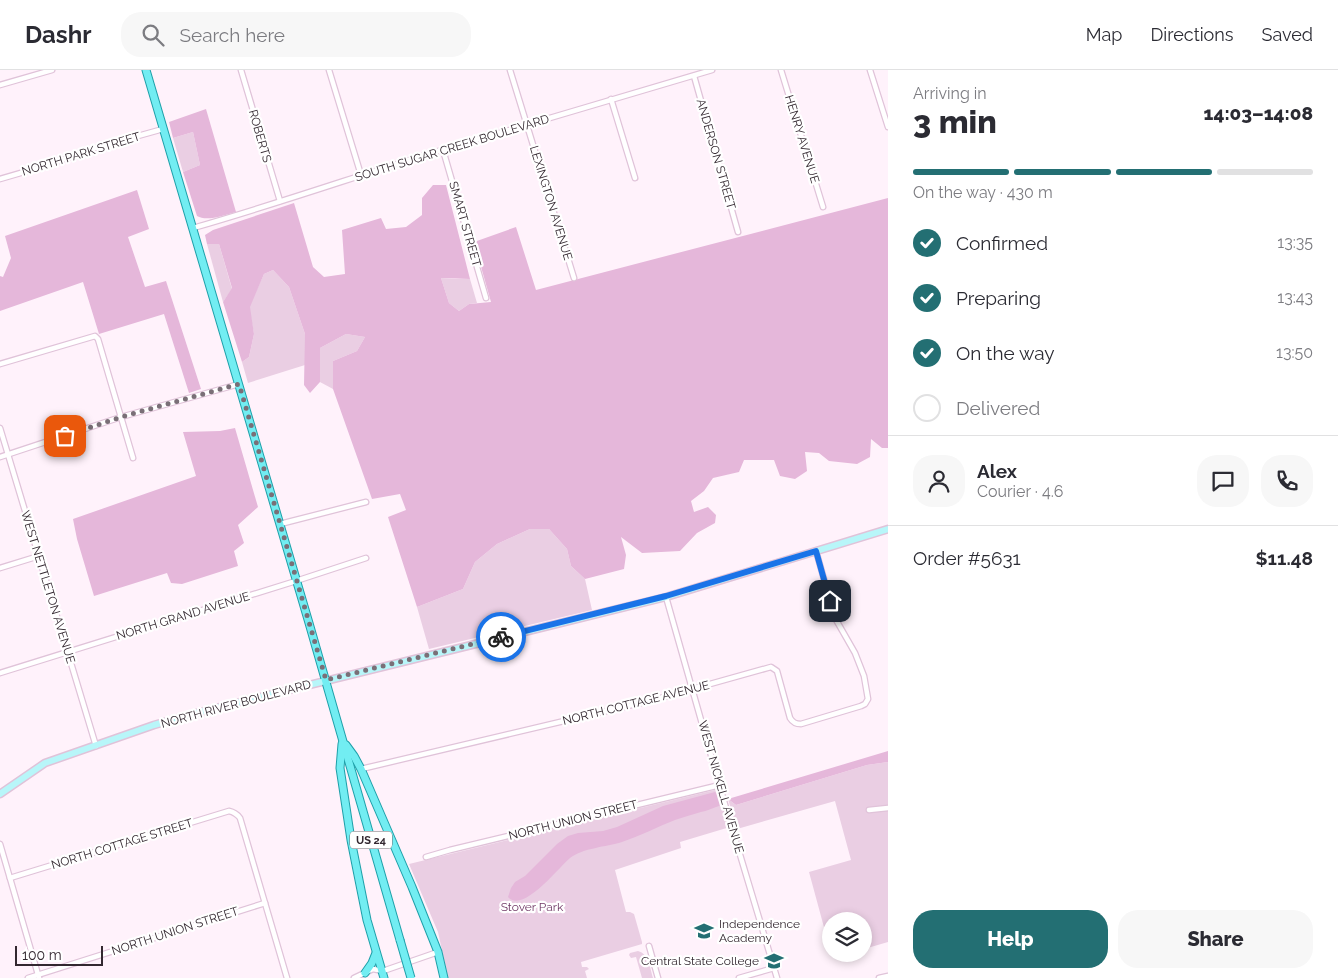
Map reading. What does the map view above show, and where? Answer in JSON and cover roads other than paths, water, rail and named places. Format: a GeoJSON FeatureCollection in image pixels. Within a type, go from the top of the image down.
{"type":"FeatureCollection","features":[{"type":"Feature","properties":{"kind":"main road","name":"US 24"},"geometry":{"type":"LineString","coordinates":[[146,70],[326,680],[411,978]]}},
{"type":"Feature","properties":{"kind":"main road","name":"NORTH RIVER BOULEVARD"},"geometry":{"type":"LineString","coordinates":[[0,794],[45,763],[154,725],[326,680],[666,596],[888,529]]}},
{"type":"Feature","properties":{"kind":"main road"},"geometry":{"type":"LineString","coordinates":[[343,741],[361,769],[412,887],[438,952],[444,978]]}},
{"type":"Feature","properties":{"kind":"main road"},"geometry":{"type":"LineString","coordinates":[[343,741],[340,768],[357,874],[367,920],[383,974]]}},
{"type":"Feature","properties":{"kind":"main road"},"geometry":{"type":"LineString","coordinates":[[0,786],[8,788]]}},
{"type":"Feature","properties":{"kind":"main road"},"geometry":{"type":"LineString","coordinates":[[365,973],[376,953]]}},
{"type":"Feature","properties":{"kind":"street"},"geometry":{"type":"LineString","coordinates":[[0,85],[52,70]]}},
{"type":"Feature","properties":{"kind":"street","name":"ROBERTS"},"geometry":{"type":"LineString","coordinates":[[241,70],[280,201]]}},
{"type":"Feature","properties":{"kind":"street"},"geometry":{"type":"LineString","coordinates":[[329,70],[361,175]]}},
{"type":"Feature","properties":{"kind":"street","name":"LEXINGTON AVENUE"},"geometry":{"type":"LineString","coordinates":[[510,70],[574,278]]}},
{"type":"Feature","properties":{"kind":"street","name":"SOUTH SUGAR CREEK BOULEVARD"},"geometry":{"type":"LineString","coordinates":[[193,228],[526,124],[712,70]]}},
{"type":"Feature","properties":{"kind":"street","name":"HENRY AVENUE"},"geometry":{"type":"LineString","coordinates":[[781,70],[823,207]]}},
{"type":"Feature","properties":{"kind":"street"},"geometry":{"type":"LineString","coordinates":[[870,70],[888,127]]}},
{"type":"Feature","properties":{"kind":"street","name":"ANDERSON STREET"},"geometry":{"type":"LineString","coordinates":[[694,76],[738,232]]}},
{"type":"Feature","properties":{"kind":"street"},"geometry":{"type":"LineString","coordinates":[[611,100],[635,178]]}},
{"type":"Feature","properties":{"kind":"street","name":"NORTH PARK STREET"},"geometry":{"type":"LineString","coordinates":[[0,179],[48,165],[95,148],[163,129]]}},
{"type":"Feature","properties":{"kind":"street","name":"SMART STREET"},"geometry":{"type":"LineString","coordinates":[[443,150],[486,298]]}},
{"type":"Feature","properties":{"kind":"street"},"geometry":{"type":"LineString","coordinates":[[0,364],[95,336],[98,339],[133,458]]}},
{"type":"Feature","properties":{"kind":"street"},"geometry":{"type":"LineString","coordinates":[[0,457],[121,417],[239,384]]}},
{"type":"Feature","properties":{"kind":"street","name":"WEST NETTLETON AVENUE"},"geometry":{"type":"LineString","coordinates":[[0,428],[96,746]]}},
{"type":"Feature","properties":{"kind":"street"},"geometry":{"type":"LineString","coordinates":[[280,524],[366,502]]}},
{"type":"Feature","properties":{"kind":"street","name":"NORTH COTTAGE AVENUE"},"geometry":{"type":"LineString","coordinates":[[361,769],[643,703],[771,667],[777,671],[790,718],[796,724],[861,706],[868,699],[864,676],[835,618],[816,551]]}},
{"type":"Feature","properties":{"kind":"street"},"geometry":{"type":"LineString","coordinates":[[0,568],[39,556]]}},
{"type":"Feature","properties":{"kind":"street","name":"NORTH GRAND AVENUE"},"geometry":{"type":"LineString","coordinates":[[0,673],[366,558]]}},
{"type":"Feature","properties":{"kind":"street","name":"WEST NICKELL AVENUE"},"geometry":{"type":"LineString","coordinates":[[666,596],[777,978]]}},
{"type":"Feature","properties":{"kind":"street","name":"NORTH UNION STREET"},"geometry":{"type":"LineString","coordinates":[[426,857],[720,785]]}},
{"type":"Feature","properties":{"kind":"street"},"geometry":{"type":"LineString","coordinates":[[869,810],[888,808]]}},
{"type":"Feature","properties":{"kind":"street","name":"NORTH COTTAGE STREET"},"geometry":{"type":"LineString","coordinates":[[10,878],[229,810],[240,818],[265,903]]}},
{"type":"Feature","properties":{"kind":"street"},"geometry":{"type":"LineString","coordinates":[[0,844],[39,976]]}},
{"type":"Feature","properties":{"kind":"street"},"geometry":{"type":"LineString","coordinates":[[265,903],[287,978]]}},
{"type":"Feature","properties":{"kind":"street","name":"NORTH UNION STREET"},"geometry":{"type":"LineString","coordinates":[[28,978],[265,903]]}},
{"type":"Feature","properties":{"kind":"street"},"geometry":{"type":"LineString","coordinates":[[649,946],[658,978]]}},
{"type":"Feature","properties":{"kind":"street"},"geometry":{"type":"LineString","coordinates":[[377,978],[438,952]]}},
{"type":"Feature","properties":{"kind":"street"},"geometry":{"type":"LineString","coordinates":[[739,978],[774,968]]}},
{"type":"Feature","properties":{"kind":"street"},"geometry":{"type":"LineString","coordinates":[[350,978],[373,970],[383,974]]}},
{"type":"Feature","properties":{"kind":"street"},"geometry":{"type":"LineString","coordinates":[[879,978],[888,976]]}},
{"type":"Feature","properties":{"kind":"place","name":"Independence Academy"},"geometry":{"type":"Point","coordinates":[704,931]}},
{"type":"Feature","properties":{"kind":"place","name":"Central State College"},"geometry":{"type":"Point","coordinates":[774,961]}},
{"type":"Feature","properties":{"kind":"park label","name":"Stover Park"},"geometry":{"type":"Point","coordinates":[532,907]}}]}
